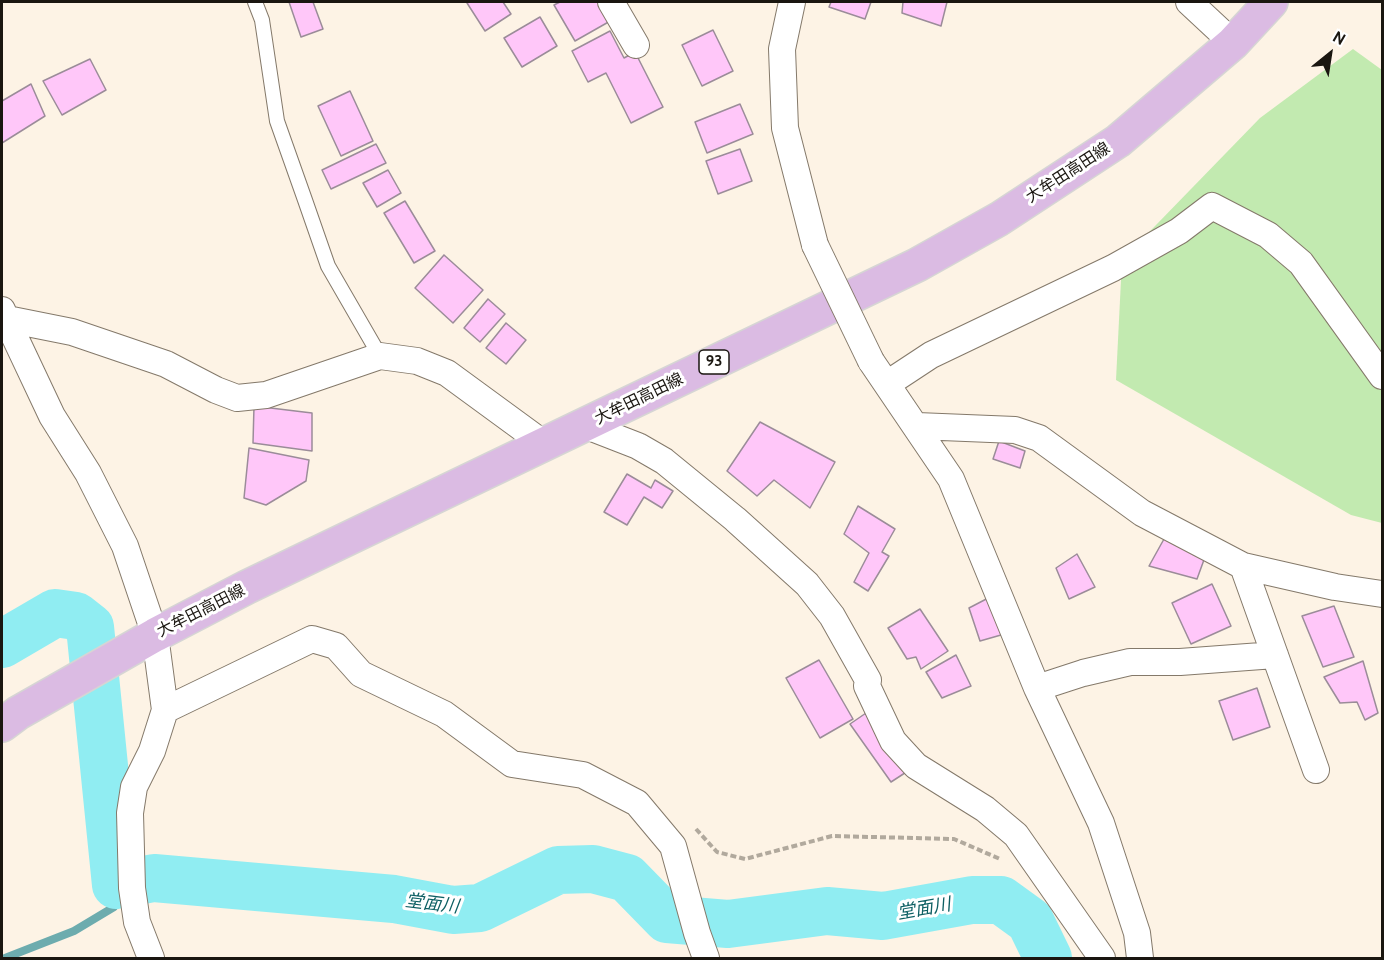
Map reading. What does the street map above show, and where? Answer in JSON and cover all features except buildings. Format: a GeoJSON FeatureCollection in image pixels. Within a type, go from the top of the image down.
{"type":"FeatureCollection","features":[{"type":"Feature","properties":{"kind":"main road","name":"大牟田高田線"},"geometry":{"type":"LineString","coordinates":[[2,725],[18,713],[114,658],[247,587],[917,265],[999,219],[1118,141],[1233,43],[1271,2]]}},
{"type":"Feature","properties":{"kind":"street"},"geometry":{"type":"LineString","coordinates":[[611,2],[636,45]]}},
{"type":"Feature","properties":{"kind":"street"},"geometry":{"type":"LineString","coordinates":[[792,2],[782,49],[785,128],[815,246],[871,362],[951,479],[1038,688],[1101,823],[1137,933],[1140,958]]}},
{"type":"Feature","properties":{"kind":"street"},"geometry":{"type":"LineString","coordinates":[[1189,2],[1233,43]]}},
{"type":"Feature","properties":{"kind":"street"},"geometry":{"type":"LineString","coordinates":[[887,384],[931,355],[1113,268],[1179,231],[1212,206],[1268,235],[1301,263],[1383,376]]}},
{"type":"Feature","properties":{"kind":"street"},"geometry":{"type":"LineString","coordinates":[[3,315],[72,332],[166,364],[216,390],[237,398],[266,395],[380,356],[417,361],[447,372],[544,444]]}},
{"type":"Feature","properties":{"kind":"street"},"geometry":{"type":"LineString","coordinates":[[3,315],[52,416],[88,473],[125,546],[155,635],[165,710],[152,751],[134,787],[130,813],[132,876],[137,922],[151,958]]}},
{"type":"Feature","properties":{"kind":"street"},"geometry":{"type":"LineString","coordinates":[[584,425],[638,446],[664,461],[735,519],[807,584],[832,616],[868,680],[867,686],[893,741],[916,766],[985,808],[1016,835],[1102,958]]}},
{"type":"Feature","properties":{"kind":"street"},"geometry":{"type":"LineString","coordinates":[[916,426],[1014,430],[1039,438],[1142,513],[1243,566],[1335,587],[1383,594]]}},
{"type":"Feature","properties":{"kind":"street"},"geometry":{"type":"LineString","coordinates":[[1243,566],[1316,770]]}},
{"type":"Feature","properties":{"kind":"street"},"geometry":{"type":"LineString","coordinates":[[165,710],[312,639],[336,646],[361,674],[444,714],[512,764],[583,775],[637,803],[673,846],[706,958]]}},
{"type":"Feature","properties":{"kind":"street"},"geometry":{"type":"LineString","coordinates":[[1038,688],[1083,673],[1130,662],[1180,662],[1275,655]]}},
{"type":"Feature","properties":{"kind":"lane"},"geometry":{"type":"LineString","coordinates":[[255,2],[262,20],[277,121],[328,266],[380,356]]}},
{"type":"Feature","properties":{"kind":"path"},"geometry":{"type":"LineString","coordinates":[[694,827],[717,852],[745,859],[832,836],[954,839],[1006,861]]}},
{"type":"Feature","properties":{"kind":"green space"},"geometry":{"type":"Polygon","coordinates":[[[1353,49],[1382,70],[1382,523],[1351,515],[1116,380],[1122,260],[1260,118],[1353,49]]]}},
{"type":"Feature","properties":{"kind":"waterway","name":"堂面川"},"geometry":{"type":"LineString","coordinates":[[2,644],[55,613],[76,616],[90,627],[116,885],[154,878],[394,899],[453,910],[480,908],[558,870],[593,869],[627,878],[667,919],[728,924],[827,911],[883,916],[972,900],[1001,900],[1030,921],[1048,958]]}},
{"type":"Feature","properties":{"kind":"waterway"},"geometry":{"type":"LineString","coordinates":[[5,958],[74,931],[114,907],[118,896],[116,885]]}}]}
